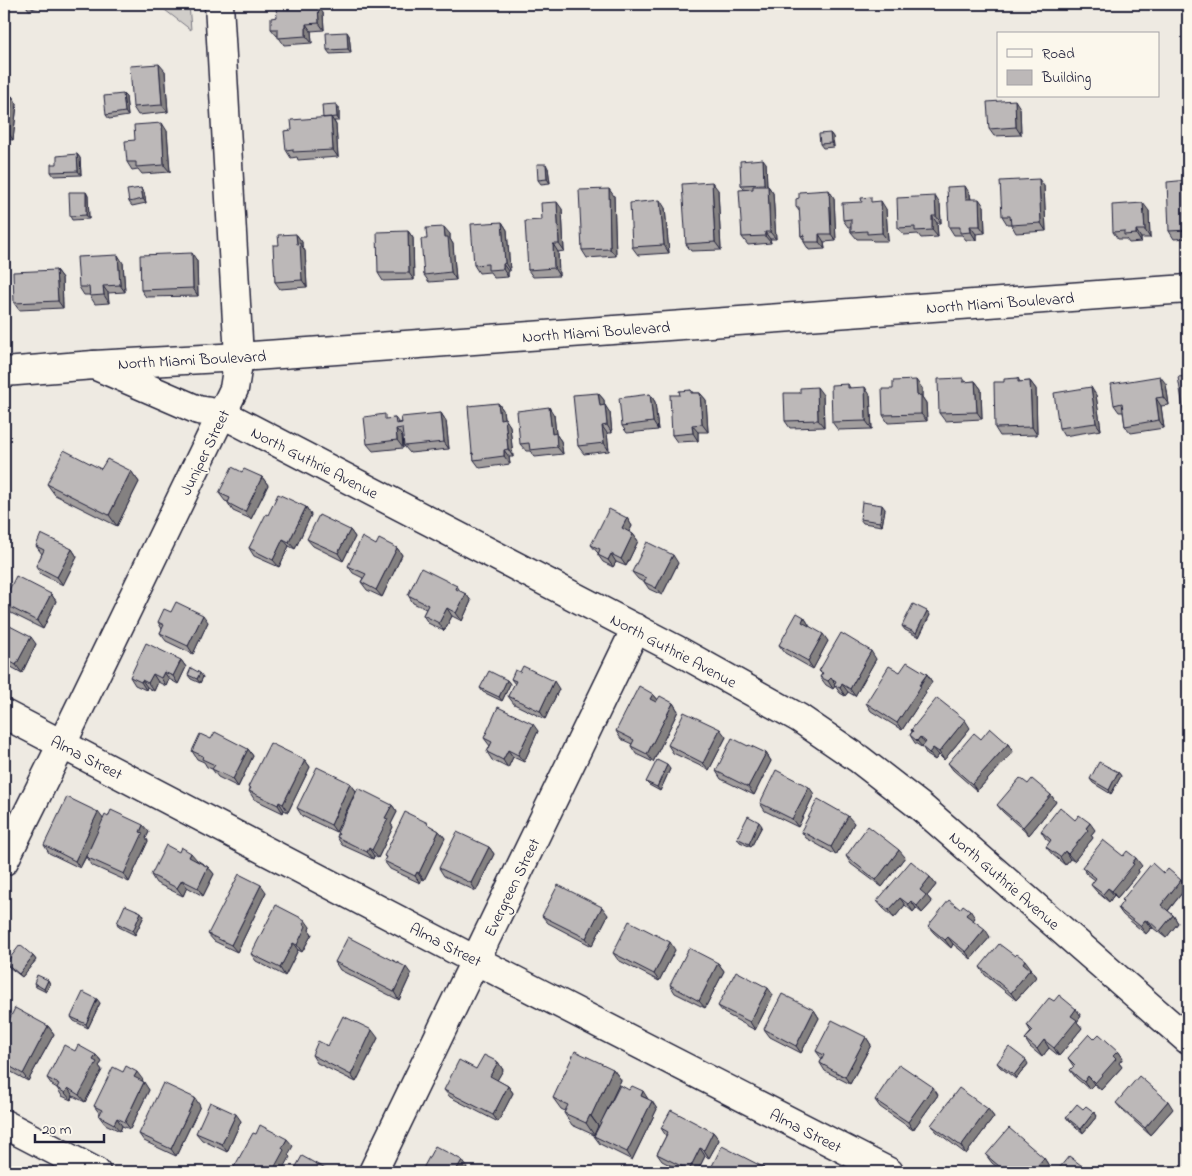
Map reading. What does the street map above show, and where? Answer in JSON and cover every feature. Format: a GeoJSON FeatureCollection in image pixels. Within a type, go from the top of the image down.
{"type":"FeatureCollection","features":[{"type":"Feature","properties":{"kind":"street","name":"Juniper Street"},"geometry":{"type":"LineString","coordinates":[[4,862],[234,389],[239,357],[219,4]]}},
{"type":"Feature","properties":{"kind":"street","name":"North Miami Boulevard"},"geometry":{"type":"LineString","coordinates":[[4,372],[1188,289]]}},
{"type":"Feature","properties":{"kind":"street","name":"North Guthrie Avenue"},"geometry":{"type":"LineString","coordinates":[[94,365],[198,410],[222,414],[678,650],[799,718],[859,759],[921,807],[1188,1040]]}},
{"type":"Feature","properties":{"kind":"street","name":"Evergreen Street"},"geometry":{"type":"LineString","coordinates":[[373,1172],[636,628]]}},
{"type":"Feature","properties":{"kind":"street","name":"Alma Street"},"geometry":{"type":"LineString","coordinates":[[4,714],[475,960],[889,1172]]}},
{"type":"Feature","properties":{"kind":"street"},"geometry":{"type":"LineString","coordinates":[[4,1124],[96,1172]]}},
{"type":"Feature","properties":{"kind":"shaded area"},"geometry":{"type":"Polygon","coordinates":[[[158,4],[189,4],[191,30],[161,7],[158,4]]]}},
{"type":"Feature","properties":{"kind":"building"},"geometry":{"type":"Polygon","coordinates":[[[318,5],[319,23],[306,24],[306,36],[278,38],[278,29],[271,29],[271,18],[277,17],[276,8],[318,5]]]}},
{"type":"Feature","properties":{"kind":"building"},"geometry":{"type":"Polygon","coordinates":[[[347,32],[348,49],[327,50],[326,33],[347,32]]]}},
{"type":"Feature","properties":{"kind":"building"},"geometry":{"type":"Polygon","coordinates":[[[159,64],[162,105],[133,107],[130,66],[159,64]]]}},
{"type":"Feature","properties":{"kind":"building"},"geometry":{"type":"Polygon","coordinates":[[[123,94],[125,112],[106,115],[104,96],[123,94]]]}},
{"type":"Feature","properties":{"kind":"building"},"geometry":{"type":"Polygon","coordinates":[[[4,95],[12,96],[8,132],[4,132],[4,95]]]}},
{"type":"Feature","properties":{"kind":"building"},"geometry":{"type":"Polygon","coordinates":[[[1015,100],[1016,127],[989,129],[987,102],[1015,100]]]}},
{"type":"Feature","properties":{"kind":"building"},"geometry":{"type":"Polygon","coordinates":[[[336,104],[337,117],[323,118],[322,105],[336,104]]]}},
{"type":"Feature","properties":{"kind":"building"},"geometry":{"type":"Polygon","coordinates":[[[331,117],[333,150],[293,152],[293,149],[286,150],[284,131],[292,130],[291,120],[331,117]]]}},
{"type":"Feature","properties":{"kind":"building"},"geometry":{"type":"Polygon","coordinates":[[[162,123],[164,165],[136,167],[136,162],[127,162],[125,141],[135,140],[134,125],[162,123]]]}},
{"type":"Feature","properties":{"kind":"building"},"geometry":{"type":"Polygon","coordinates":[[[830,133],[831,143],[820,144],[819,134],[830,133]]]}},
{"type":"Feature","properties":{"kind":"building"},"geometry":{"type":"Polygon","coordinates":[[[77,154],[78,171],[51,172],[51,164],[57,164],[57,156],[77,154]]]}},
{"type":"Feature","properties":{"kind":"building"},"geometry":{"type":"Polygon","coordinates":[[[763,159],[764,184],[741,185],[740,161],[763,159]]]}},
{"type":"Feature","properties":{"kind":"building"},"geometry":{"type":"Polygon","coordinates":[[[537,164],[546,164],[547,179],[538,180],[537,164]]]}},
{"type":"Feature","properties":{"kind":"building"},"geometry":{"type":"Polygon","coordinates":[[[1039,179],[1041,223],[1011,225],[1010,216],[1002,216],[1000,181],[1039,179]]]}},
{"type":"Feature","properties":{"kind":"building"},"geometry":{"type":"Polygon","coordinates":[[[1188,180],[1188,230],[1169,231],[1167,182],[1188,180]]]}},
{"type":"Feature","properties":{"kind":"building"},"geometry":{"type":"Polygon","coordinates":[[[712,182],[715,242],[686,244],[682,184],[712,182]]]}},
{"type":"Feature","properties":{"kind":"building"},"geometry":{"type":"Polygon","coordinates":[[[753,186],[768,186],[770,232],[765,232],[765,236],[742,237],[739,190],[753,189],[753,186]]]}},
{"type":"Feature","properties":{"kind":"building"},"geometry":{"type":"Polygon","coordinates":[[[965,186],[966,199],[979,199],[980,226],[970,226],[971,232],[960,233],[960,227],[949,227],[947,187],[965,186]]]}},
{"type":"Feature","properties":{"kind":"building"},"geometry":{"type":"Polygon","coordinates":[[[141,188],[143,199],[129,202],[127,190],[141,188]]]}},
{"type":"Feature","properties":{"kind":"building"},"geometry":{"type":"Polygon","coordinates":[[[609,189],[610,249],[582,250],[579,190],[609,189]]]}},
{"type":"Feature","properties":{"kind":"building"},"geometry":{"type":"Polygon","coordinates":[[[829,190],[831,234],[819,234],[819,242],[804,242],[804,235],[801,236],[799,207],[796,207],[796,199],[799,198],[799,192],[829,190]]]}},
{"type":"Feature","properties":{"kind":"building"},"geometry":{"type":"Polygon","coordinates":[[[69,192],[86,192],[86,215],[70,216],[69,192]]]}},
{"type":"Feature","properties":{"kind":"building"},"geometry":{"type":"Polygon","coordinates":[[[935,196],[936,216],[932,216],[932,230],[915,231],[915,227],[898,228],[897,198],[935,196]]]}},
{"type":"Feature","properties":{"kind":"building"},"geometry":{"type":"Polygon","coordinates":[[[871,197],[871,202],[881,201],[882,233],[867,234],[867,231],[851,232],[851,219],[843,220],[842,203],[862,202],[861,198],[871,197]]]}},
{"type":"Feature","properties":{"kind":"building"},"geometry":{"type":"Polygon","coordinates":[[[660,200],[664,245],[632,247],[630,203],[660,200]]]}},
{"type":"Feature","properties":{"kind":"building"},"geometry":{"type":"Polygon","coordinates":[[[557,202],[559,244],[553,244],[554,268],[528,270],[525,221],[542,220],[541,203],[557,202]]]}},
{"type":"Feature","properties":{"kind":"building"},"geometry":{"type":"Polygon","coordinates":[[[1143,203],[1145,230],[1136,230],[1136,234],[1124,235],[1124,231],[1113,232],[1112,205],[1143,203]]]}},
{"type":"Feature","properties":{"kind":"building"},"geometry":{"type":"Polygon","coordinates":[[[502,222],[505,263],[503,264],[503,269],[488,270],[488,264],[474,265],[471,224],[502,222]]]}},
{"type":"Feature","properties":{"kind":"building"},"geometry":{"type":"Polygon","coordinates":[[[444,227],[445,237],[448,237],[451,272],[424,275],[421,239],[427,239],[426,228],[444,227]]]}},
{"type":"Feature","properties":{"kind":"building"},"geometry":{"type":"Polygon","coordinates":[[[408,231],[409,273],[378,273],[377,232],[408,231]]]}},
{"type":"Feature","properties":{"kind":"building"},"geometry":{"type":"Polygon","coordinates":[[[5,232],[6,261],[4,261],[5,232]]]}},
{"type":"Feature","properties":{"kind":"building"},"geometry":{"type":"Polygon","coordinates":[[[296,234],[297,244],[300,243],[302,280],[275,282],[273,245],[279,245],[278,235],[296,234]]]}},
{"type":"Feature","properties":{"kind":"building"},"geometry":{"type":"Polygon","coordinates":[[[192,253],[193,288],[141,290],[140,255],[192,253]]]}},
{"type":"Feature","properties":{"kind":"building"},"geometry":{"type":"Polygon","coordinates":[[[118,255],[120,285],[103,286],[104,295],[90,296],[89,287],[79,287],[77,257],[118,255]]]}},
{"type":"Feature","properties":{"kind":"building"},"geometry":{"type":"Polygon","coordinates":[[[56,270],[58,301],[14,303],[13,272],[56,270]]]}},
{"type":"Feature","properties":{"kind":"building"},"geometry":{"type":"Polygon","coordinates":[[[1160,376],[1163,397],[1156,398],[1159,420],[1125,426],[1122,403],[1114,405],[1111,384],[1160,376]]]}},
{"type":"Feature","properties":{"kind":"building"},"geometry":{"type":"Polygon","coordinates":[[[1188,376],[1188,412],[1184,413],[1178,377],[1188,376]]]}},
{"type":"Feature","properties":{"kind":"building"},"geometry":{"type":"Polygon","coordinates":[[[963,378],[963,382],[975,381],[977,412],[939,413],[938,379],[963,378]]]}},
{"type":"Feature","properties":{"kind":"building"},"geometry":{"type":"Polygon","coordinates":[[[1018,378],[1018,382],[1030,381],[1032,427],[995,428],[994,382],[1004,382],[1004,379],[1018,378]]]}},
{"type":"Feature","properties":{"kind":"building"},"geometry":{"type":"Polygon","coordinates":[[[916,380],[917,396],[921,395],[921,414],[883,415],[882,389],[893,389],[893,381],[916,380]]]}},
{"type":"Feature","properties":{"kind":"building"},"geometry":{"type":"Polygon","coordinates":[[[848,384],[848,388],[865,387],[866,421],[832,422],[831,385],[848,384]]]}},
{"type":"Feature","properties":{"kind":"building"},"geometry":{"type":"Polygon","coordinates":[[[817,387],[818,420],[785,421],[784,393],[800,393],[800,388],[817,387]]]}},
{"type":"Feature","properties":{"kind":"building"},"geometry":{"type":"Polygon","coordinates":[[[1091,387],[1096,423],[1059,428],[1054,393],[1091,387]]]}},
{"type":"Feature","properties":{"kind":"building"},"geometry":{"type":"Polygon","coordinates":[[[691,390],[691,393],[700,393],[702,424],[692,425],[693,433],[672,435],[670,395],[680,395],[679,391],[691,390]]]}},
{"type":"Feature","properties":{"kind":"building"},"geometry":{"type":"Polygon","coordinates":[[[598,393],[600,406],[605,405],[607,425],[602,426],[604,443],[578,446],[573,395],[598,393]]]}},
{"type":"Feature","properties":{"kind":"building"},"geometry":{"type":"Polygon","coordinates":[[[650,394],[653,422],[622,426],[619,398],[650,394]]]}},
{"type":"Feature","properties":{"kind":"building"},"geometry":{"type":"Polygon","coordinates":[[[498,403],[500,419],[505,418],[508,449],[504,450],[504,456],[474,460],[468,406],[498,403]]]}},
{"type":"Feature","properties":{"kind":"building"},"geometry":{"type":"Polygon","coordinates":[[[549,407],[552,434],[556,433],[557,447],[530,450],[529,443],[520,444],[517,411],[549,407]]]}},
{"type":"Feature","properties":{"kind":"building"},"geometry":{"type":"Polygon","coordinates":[[[441,413],[444,442],[404,446],[402,428],[396,429],[397,440],[367,444],[364,417],[385,414],[385,419],[395,418],[396,424],[402,423],[401,417],[441,413]]]}},
{"type":"Feature","properties":{"kind":"building"},"geometry":{"type":"Polygon","coordinates":[[[64,450],[101,469],[107,459],[131,471],[109,515],[47,484],[64,450]]]}},
{"type":"Feature","properties":{"kind":"building"},"geometry":{"type":"Polygon","coordinates":[[[232,467],[242,472],[244,469],[262,477],[245,512],[228,503],[230,498],[219,493],[232,467]]]}},
{"type":"Feature","properties":{"kind":"building"},"geometry":{"type":"Polygon","coordinates":[[[278,494],[306,507],[289,542],[283,539],[273,560],[249,548],[278,494]]]}},
{"type":"Feature","properties":{"kind":"building"},"geometry":{"type":"Polygon","coordinates":[[[862,502],[882,505],[880,522],[860,519],[862,502]]]}},
{"type":"Feature","properties":{"kind":"building"},"geometry":{"type":"Polygon","coordinates":[[[609,509],[627,518],[622,528],[633,534],[621,559],[611,554],[608,560],[598,555],[600,549],[591,545],[609,509]]]}},
{"type":"Feature","properties":{"kind":"building"},"geometry":{"type":"Polygon","coordinates":[[[319,515],[350,530],[338,553],[307,539],[319,515]]]}},
{"type":"Feature","properties":{"kind":"building"},"geometry":{"type":"Polygon","coordinates":[[[41,534],[72,549],[57,577],[36,566],[44,550],[36,546],[41,534]]]}},
{"type":"Feature","properties":{"kind":"building"},"geometry":{"type":"Polygon","coordinates":[[[362,537],[376,545],[379,539],[397,548],[376,590],[361,582],[366,574],[348,566],[362,537]]]}},
{"type":"Feature","properties":{"kind":"building"},"geometry":{"type":"Polygon","coordinates":[[[647,542],[673,555],[656,588],[644,582],[646,578],[632,572],[647,542]]]}},
{"type":"Feature","properties":{"kind":"building"},"geometry":{"type":"Polygon","coordinates":[[[421,568],[457,586],[456,589],[466,594],[456,613],[447,608],[439,623],[423,615],[428,605],[408,595],[421,568]]]}},
{"type":"Feature","properties":{"kind":"building"},"geometry":{"type":"Polygon","coordinates":[[[16,576],[51,594],[37,621],[4,604],[4,600],[16,576]]]}},
{"type":"Feature","properties":{"kind":"building"},"geometry":{"type":"Polygon","coordinates":[[[176,602],[203,615],[188,646],[160,633],[164,625],[158,622],[164,609],[171,612],[176,602]]]}},
{"type":"Feature","properties":{"kind":"building"},"geometry":{"type":"Polygon","coordinates":[[[913,604],[927,611],[916,633],[902,626],[913,604]]]}},
{"type":"Feature","properties":{"kind":"building"},"geometry":{"type":"Polygon","coordinates":[[[797,613],[804,617],[802,622],[823,634],[808,661],[779,645],[797,613]]]}},
{"type":"Feature","properties":{"kind":"building"},"geometry":{"type":"Polygon","coordinates":[[[4,623],[31,637],[16,665],[4,658],[4,623]]]}},
{"type":"Feature","properties":{"kind":"building"},"geometry":{"type":"Polygon","coordinates":[[[841,633],[871,651],[850,689],[842,684],[840,688],[834,685],[836,681],[831,678],[828,681],[820,677],[823,673],[819,671],[841,633]]]}},
{"type":"Feature","properties":{"kind":"building"},"geometry":{"type":"Polygon","coordinates":[[[146,643],[181,660],[173,676],[164,672],[161,678],[153,674],[148,683],[130,677],[146,643]]]}},
{"type":"Feature","properties":{"kind":"building"},"geometry":{"type":"Polygon","coordinates":[[[907,662],[927,674],[897,723],[866,703],[889,666],[900,672],[907,662]]]}},
{"type":"Feature","properties":{"kind":"building"},"geometry":{"type":"Polygon","coordinates":[[[523,666],[554,681],[540,711],[508,696],[516,681],[511,679],[515,670],[520,672],[523,666]]]}},
{"type":"Feature","properties":{"kind":"building"},"geometry":{"type":"Polygon","coordinates":[[[191,668],[200,673],[197,679],[188,675],[191,668]]]}},
{"type":"Feature","properties":{"kind":"building"},"geometry":{"type":"Polygon","coordinates":[[[489,671],[507,680],[499,697],[480,688],[489,671]]]}},
{"type":"Feature","properties":{"kind":"building"},"geometry":{"type":"Polygon","coordinates":[[[639,686],[653,694],[650,699],[656,702],[660,696],[673,703],[647,754],[631,746],[634,740],[616,731],[639,686]]]}},
{"type":"Feature","properties":{"kind":"building"},"geometry":{"type":"Polygon","coordinates":[[[937,698],[965,720],[939,752],[933,748],[929,753],[922,747],[926,742],[920,737],[917,741],[910,735],[913,731],[911,730],[937,698]]]}},
{"type":"Feature","properties":{"kind":"building"},"geometry":{"type":"Polygon","coordinates":[[[498,707],[533,724],[518,755],[508,750],[503,760],[487,752],[492,742],[484,738],[498,707]]]}},
{"type":"Feature","properties":{"kind":"building"},"geometry":{"type":"Polygon","coordinates":[[[684,712],[720,729],[703,763],[668,745],[684,712]]]}},
{"type":"Feature","properties":{"kind":"building"},"geometry":{"type":"Polygon","coordinates":[[[990,728],[1008,744],[972,784],[948,763],[974,733],[981,739],[990,728]]]}},
{"type":"Feature","properties":{"kind":"building"},"geometry":{"type":"Polygon","coordinates":[[[215,732],[248,749],[233,779],[212,769],[215,765],[202,759],[203,756],[192,751],[200,734],[211,739],[215,732]]]}},
{"type":"Feature","properties":{"kind":"building"},"geometry":{"type":"Polygon","coordinates":[[[732,738],[766,753],[748,787],[716,771],[732,738]]]}},
{"type":"Feature","properties":{"kind":"building"},"geometry":{"type":"Polygon","coordinates":[[[270,743],[305,760],[283,804],[279,802],[278,805],[249,791],[251,788],[248,787],[270,743]]]}},
{"type":"Feature","properties":{"kind":"building"},"geometry":{"type":"Polygon","coordinates":[[[657,760],[667,765],[657,787],[646,782],[657,760]]]}},
{"type":"Feature","properties":{"kind":"building"},"geometry":{"type":"Polygon","coordinates":[[[1099,762],[1118,772],[1109,790],[1090,779],[1099,762]]]}},
{"type":"Feature","properties":{"kind":"building"},"geometry":{"type":"Polygon","coordinates":[[[317,767],[350,783],[331,825],[297,808],[317,767]]]}},
{"type":"Feature","properties":{"kind":"building"},"geometry":{"type":"Polygon","coordinates":[[[776,770],[809,787],[792,819],[760,803],[776,770]]]}},
{"type":"Feature","properties":{"kind":"building"},"geometry":{"type":"Polygon","coordinates":[[[1020,778],[1028,784],[1032,779],[1051,795],[1023,827],[997,805],[1020,778]]]}},
{"type":"Feature","properties":{"kind":"building"},"geometry":{"type":"Polygon","coordinates":[[[358,788],[392,805],[385,818],[388,819],[372,850],[369,848],[367,852],[337,837],[339,834],[337,833],[358,788]]]}},
{"type":"Feature","properties":{"kind":"building"},"geometry":{"type":"Polygon","coordinates":[[[67,797],[98,812],[75,861],[44,845],[67,797]]]}},
{"type":"Feature","properties":{"kind":"building"},"geometry":{"type":"Polygon","coordinates":[[[818,799],[848,816],[831,847],[801,831],[818,799]]]}},
{"type":"Feature","properties":{"kind":"building"},"geometry":{"type":"Polygon","coordinates":[[[1060,807],[1075,820],[1079,815],[1090,823],[1086,828],[1088,830],[1068,854],[1065,851],[1060,857],[1046,847],[1051,840],[1041,831],[1060,807]]]}},
{"type":"Feature","properties":{"kind":"building"},"geometry":{"type":"Polygon","coordinates":[[[111,810],[143,825],[140,832],[143,833],[124,874],[86,857],[105,815],[108,817],[111,810]]]}},
{"type":"Feature","properties":{"kind":"building"},"geometry":{"type":"Polygon","coordinates":[[[405,812],[428,823],[439,831],[419,873],[417,872],[415,876],[384,861],[386,857],[384,856],[405,812]]]}},
{"type":"Feature","properties":{"kind":"building"},"geometry":{"type":"Polygon","coordinates":[[[748,816],[759,822],[749,844],[737,838],[748,816]]]}},
{"type":"Feature","properties":{"kind":"building"},"geometry":{"type":"Polygon","coordinates":[[[868,826],[899,850],[876,880],[846,856],[868,826]]]}},
{"type":"Feature","properties":{"kind":"building"},"geometry":{"type":"Polygon","coordinates":[[[457,832],[489,847],[471,883],[439,868],[457,832]]]}},
{"type":"Feature","properties":{"kind":"building"},"geometry":{"type":"Polygon","coordinates":[[[1103,840],[1123,856],[1127,851],[1136,858],[1132,863],[1134,864],[1112,891],[1108,888],[1103,894],[1091,885],[1096,878],[1082,867],[1103,840]]]}},
{"type":"Feature","properties":{"kind":"building"},"geometry":{"type":"Polygon","coordinates":[[[166,845],[179,852],[181,847],[191,853],[189,857],[208,867],[198,888],[182,880],[177,888],[151,875],[166,845]]]}},
{"type":"Feature","properties":{"kind":"building"},"geometry":{"type":"Polygon","coordinates":[[[911,861],[930,877],[920,890],[926,895],[917,906],[911,901],[908,904],[900,898],[889,910],[877,901],[911,861]]]}},
{"type":"Feature","properties":{"kind":"building"},"geometry":{"type":"Polygon","coordinates":[[[1152,863],[1164,874],[1168,869],[1181,880],[1161,905],[1173,915],[1160,931],[1148,920],[1145,920],[1140,926],[1118,908],[1122,900],[1152,863]]]}},
{"type":"Feature","properties":{"kind":"building"},"geometry":{"type":"Polygon","coordinates":[[[239,874],[261,885],[231,945],[208,934],[239,874]]]}},
{"type":"Feature","properties":{"kind":"building"},"geometry":{"type":"Polygon","coordinates":[[[558,885],[602,907],[586,938],[542,916],[558,885]]]}},
{"type":"Feature","properties":{"kind":"building"},"geometry":{"type":"Polygon","coordinates":[[[949,900],[960,909],[963,905],[970,910],[966,915],[985,929],[966,952],[948,937],[945,940],[928,926],[949,900]]]}},
{"type":"Feature","properties":{"kind":"building"},"geometry":{"type":"Polygon","coordinates":[[[125,905],[141,912],[133,931],[117,923],[125,905]]]}},
{"type":"Feature","properties":{"kind":"building"},"geometry":{"type":"Polygon","coordinates":[[[276,905],[305,920],[303,924],[306,926],[297,945],[293,943],[280,968],[251,954],[276,905]]]}},
{"type":"Feature","properties":{"kind":"building"},"geometry":{"type":"Polygon","coordinates":[[[629,921],[670,942],[654,974],[613,953],[629,921]]]}},
{"type":"Feature","properties":{"kind":"building"},"geometry":{"type":"Polygon","coordinates":[[[348,937],[406,967],[394,992],[335,962],[348,937]]]}},
{"type":"Feature","properties":{"kind":"building"},"geometry":{"type":"Polygon","coordinates":[[[999,944],[1015,956],[1017,954],[1025,960],[1023,963],[1030,969],[1011,993],[980,967],[999,944]]]}},
{"type":"Feature","properties":{"kind":"building"},"geometry":{"type":"Polygon","coordinates":[[[20,945],[33,956],[19,974],[6,963],[20,945]]]}},
{"type":"Feature","properties":{"kind":"building"},"geometry":{"type":"Polygon","coordinates":[[[689,948],[718,963],[699,1001],[670,985],[689,948]]]}},
{"type":"Feature","properties":{"kind":"building"},"geometry":{"type":"Polygon","coordinates":[[[736,971],[768,988],[750,1022],[718,1006],[736,971]]]}},
{"type":"Feature","properties":{"kind":"building"},"geometry":{"type":"Polygon","coordinates":[[[37,975],[48,980],[44,989],[34,983],[37,975]]]}},
{"type":"Feature","properties":{"kind":"building"},"geometry":{"type":"Polygon","coordinates":[[[83,992],[97,999],[86,1024],[71,1017],[83,992]]]}},
{"type":"Feature","properties":{"kind":"building"},"geometry":{"type":"Polygon","coordinates":[[[782,994],[814,1010],[796,1046],[764,1029],[782,994]]]}},
{"type":"Feature","properties":{"kind":"building"},"geometry":{"type":"Polygon","coordinates":[[[1059,995],[1076,1009],[1071,1016],[1077,1020],[1054,1048],[1044,1040],[1037,1049],[1025,1039],[1033,1031],[1027,1025],[1049,998],[1054,1001],[1059,995]]]}},
{"type":"Feature","properties":{"kind":"building"},"geometry":{"type":"Polygon","coordinates":[[[15,1008],[48,1026],[23,1074],[4,1063],[4,1030],[15,1008]]]}},
{"type":"Feature","properties":{"kind":"building"},"geometry":{"type":"Polygon","coordinates":[[[343,1016],[372,1030],[351,1075],[312,1055],[318,1041],[328,1046],[343,1016]]]}},
{"type":"Feature","properties":{"kind":"building"},"geometry":{"type":"Polygon","coordinates":[[[832,1020],[866,1037],[845,1077],[820,1063],[824,1055],[816,1051],[832,1020]]]}},
{"type":"Feature","properties":{"kind":"building"},"geometry":{"type":"Polygon","coordinates":[[[1089,1034],[1094,1039],[1099,1034],[1118,1051],[1113,1056],[1116,1059],[1095,1083],[1088,1076],[1084,1082],[1070,1070],[1075,1065],[1068,1058],[1089,1034]]]}},
{"type":"Feature","properties":{"kind":"building"},"geometry":{"type":"Polygon","coordinates":[[[64,1045],[75,1051],[78,1045],[96,1055],[93,1060],[97,1062],[79,1095],[68,1088],[65,1093],[57,1088],[59,1084],[47,1078],[64,1045]]]}},
{"type":"Feature","properties":{"kind":"building"},"geometry":{"type":"Polygon","coordinates":[[[1009,1047],[1026,1060],[1014,1075],[997,1063],[1009,1047]]]}},
{"type":"Feature","properties":{"kind":"building"},"geometry":{"type":"Polygon","coordinates":[[[575,1051],[613,1069],[586,1123],[564,1113],[568,1105],[553,1098],[575,1051]]]}},
{"type":"Feature","properties":{"kind":"building"},"geometry":{"type":"Polygon","coordinates":[[[484,1055],[498,1062],[490,1076],[508,1086],[493,1115],[444,1090],[459,1060],[476,1069],[484,1055]]]}},
{"type":"Feature","properties":{"kind":"building"},"geometry":{"type":"Polygon","coordinates":[[[899,1064],[933,1087],[908,1122],[875,1100],[899,1064]]]}},
{"type":"Feature","properties":{"kind":"building"},"geometry":{"type":"Polygon","coordinates":[[[126,1066],[137,1072],[134,1077],[144,1082],[125,1122],[117,1118],[114,1124],[99,1116],[102,1110],[94,1106],[113,1067],[123,1072],[126,1066]]]}},
{"type":"Feature","properties":{"kind":"building"},"geometry":{"type":"Polygon","coordinates":[[[1139,1076],[1168,1101],[1145,1128],[1116,1103],[1139,1076]]]}},
{"type":"Feature","properties":{"kind":"building"},"geometry":{"type":"Polygon","coordinates":[[[163,1083],[195,1098],[171,1149],[139,1134],[163,1083]]]}},
{"type":"Feature","properties":{"kind":"building"},"geometry":{"type":"Polygon","coordinates":[[[620,1085],[629,1090],[632,1086],[643,1091],[641,1096],[652,1101],[627,1152],[594,1136],[620,1085]]]}},
{"type":"Feature","properties":{"kind":"building"},"geometry":{"type":"Polygon","coordinates":[[[959,1088],[988,1109],[961,1146],[931,1125],[959,1088]]]}},
{"type":"Feature","properties":{"kind":"building"},"geometry":{"type":"Polygon","coordinates":[[[210,1102],[236,1114],[222,1144],[196,1133],[210,1102]]]}},
{"type":"Feature","properties":{"kind":"building"},"geometry":{"type":"Polygon","coordinates":[[[1077,1104],[1083,1109],[1086,1106],[1094,1112],[1081,1129],[1066,1117],[1077,1104]]]}},
{"type":"Feature","properties":{"kind":"building"},"geometry":{"type":"Polygon","coordinates":[[[671,1110],[713,1132],[704,1150],[700,1148],[689,1170],[657,1154],[668,1132],[661,1128],[671,1110]]]}},
{"type":"Feature","properties":{"kind":"building"},"geometry":{"type":"Polygon","coordinates":[[[260,1125],[287,1139],[282,1148],[284,1150],[272,1172],[239,1172],[233,1169],[253,1133],[256,1134],[260,1125]]]}},
{"type":"Feature","properties":{"kind":"building"},"geometry":{"type":"Polygon","coordinates":[[[1009,1128],[1044,1158],[1032,1172],[1006,1172],[986,1155],[1009,1128]]]}},
{"type":"Feature","properties":{"kind":"building"},"geometry":{"type":"Polygon","coordinates":[[[435,1146],[462,1160],[455,1172],[421,1172],[435,1146]]]}},
{"type":"Feature","properties":{"kind":"building"},"geometry":{"type":"Polygon","coordinates":[[[722,1146],[763,1167],[760,1172],[709,1172],[722,1146]]]}},
{"type":"Feature","properties":{"kind":"building"},"geometry":{"type":"Polygon","coordinates":[[[302,1156],[329,1171],[329,1172],[293,1172],[302,1156]]]}},
{"type":"Feature","properties":{"kind":"building"},"geometry":{"type":"Polygon","coordinates":[[[1069,1156],[1090,1172],[1056,1172],[1069,1156]]]}}]}
